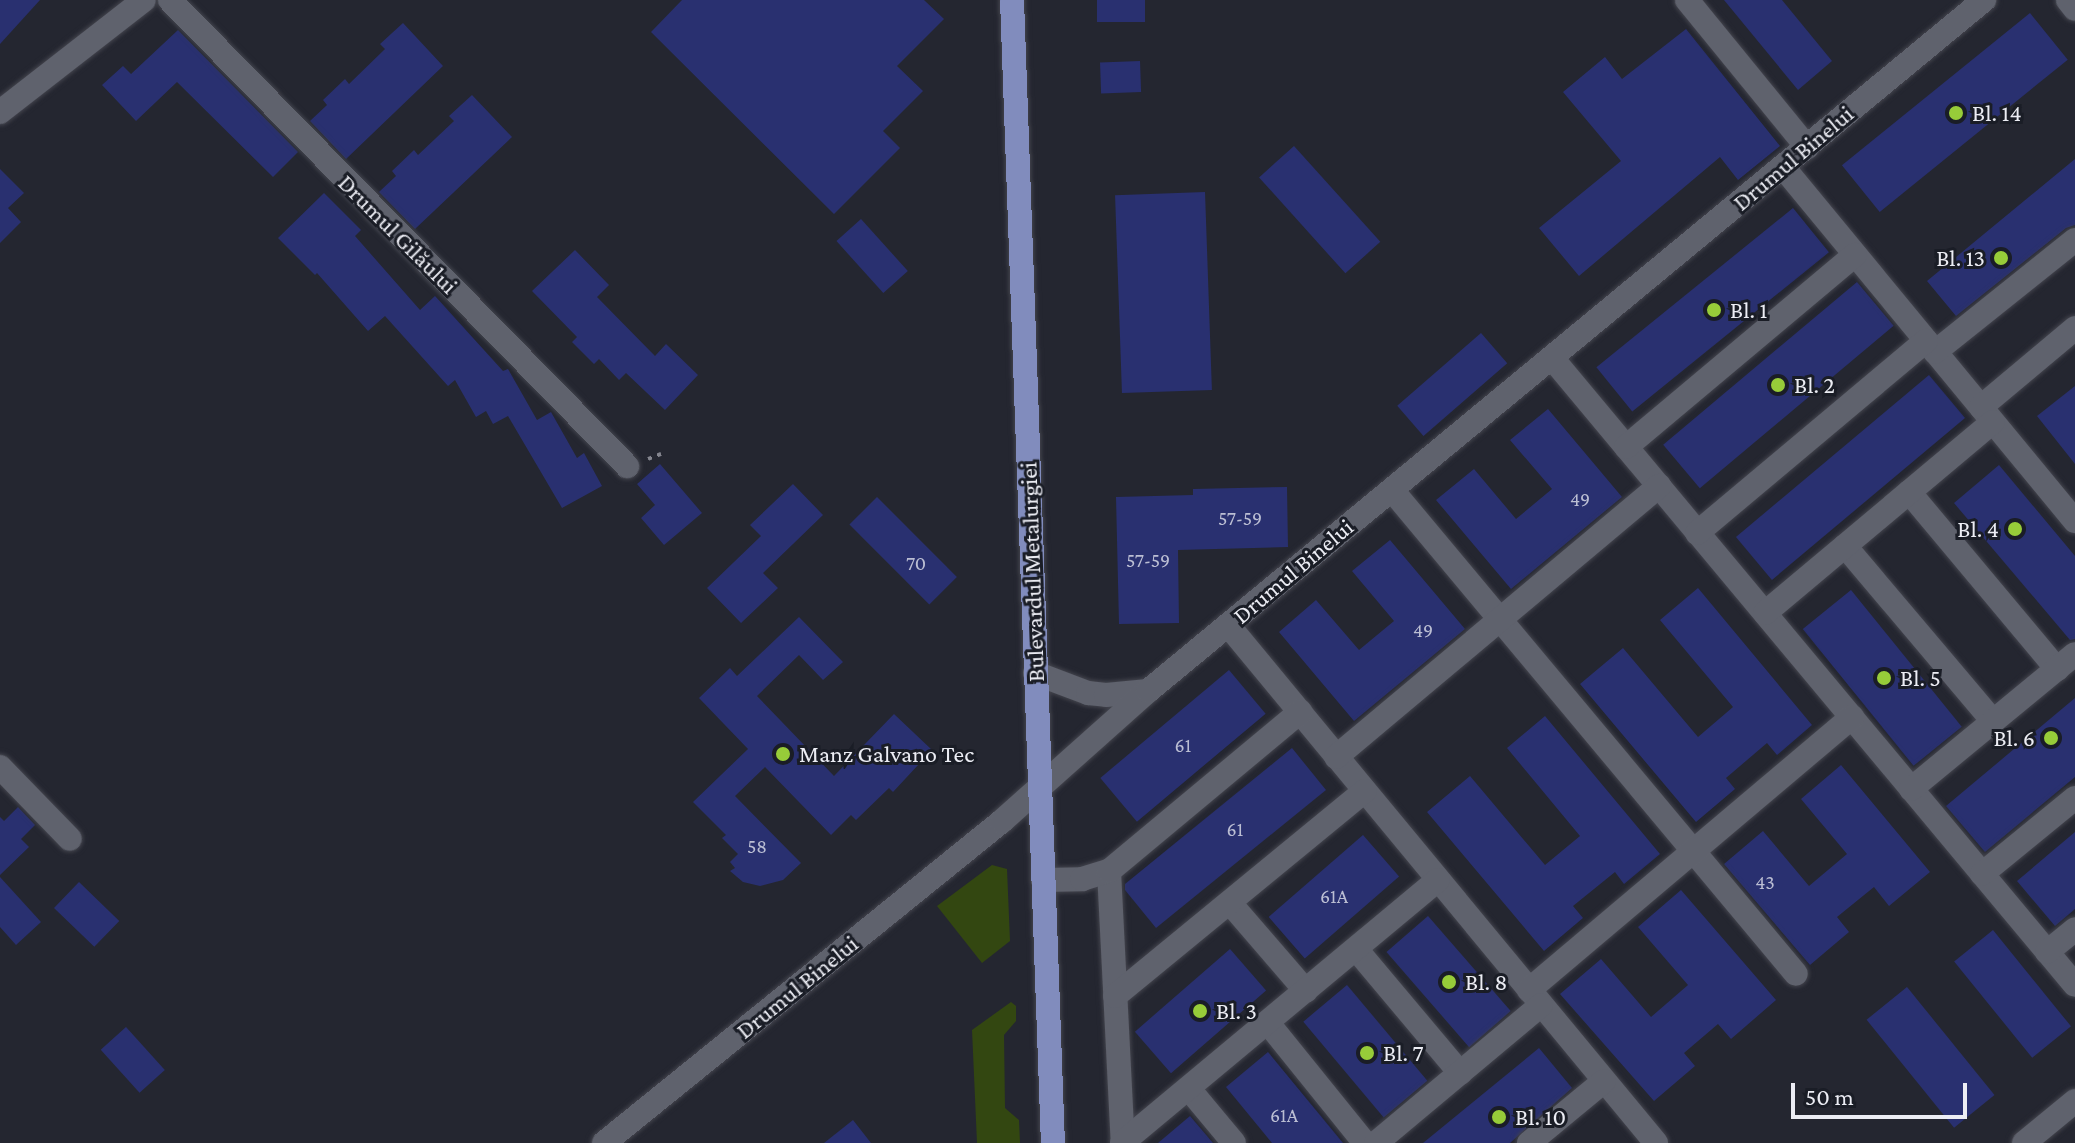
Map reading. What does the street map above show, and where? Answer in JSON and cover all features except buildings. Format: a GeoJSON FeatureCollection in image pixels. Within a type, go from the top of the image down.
{"type":"FeatureCollection","features":[{"type":"Feature","properties":{"kind":"main road","name":"Bulevardul Metalurgiei"},"geometry":{"type":"LineString","coordinates":[[1012,0],[1053,1143]]}},
{"type":"Feature","properties":{"kind":"street"},"geometry":{"type":"LineString","coordinates":[[0,112],[144,0]]}},
{"type":"Feature","properties":{"kind":"street","name":"Drumul Gilăului"},"geometry":{"type":"LineString","coordinates":[[170,0],[627,466]]}},
{"type":"Feature","properties":{"kind":"street"},"geometry":{"type":"LineString","coordinates":[[1687,0],[1807,147]]}},
{"type":"Feature","properties":{"kind":"street","name":"Drumul Binelui"},"geometry":{"type":"LineString","coordinates":[[604,1143],[1040,789],[1148,691],[1984,0]]}},
{"type":"Feature","properties":{"kind":"street"},"geometry":{"type":"LineString","coordinates":[[2068,0],[2075,9]]}},
{"type":"Feature","properties":{"kind":"street"},"geometry":{"type":"LineString","coordinates":[[1783,167],[2075,521]]}},
{"type":"Feature","properties":{"kind":"street"},"geometry":{"type":"LineString","coordinates":[[1697,533],[1931,346],[2075,240]]}},
{"type":"Feature","properties":{"kind":"street"},"geometry":{"type":"LineString","coordinates":[[1626,447],[1855,255]]}},
{"type":"Feature","properties":{"kind":"street"},"geometry":{"type":"LineString","coordinates":[[1765,613],[1909,492],[1987,414],[2070,341]]}},
{"type":"Feature","properties":{"kind":"street"},"geometry":{"type":"LineString","coordinates":[[1552,358],[2075,985]]}},
{"type":"Feature","properties":{"kind":"street"},"geometry":{"type":"LineString","coordinates":[[1336,757],[1659,486]]}},
{"type":"Feature","properties":{"kind":"street"},"geometry":{"type":"LineString","coordinates":[[1392,490],[1796,974]]}},
{"type":"Feature","properties":{"kind":"street"},"geometry":{"type":"LineString","coordinates":[[1909,492],[2066,662],[1911,789]]}},
{"type":"Feature","properties":{"kind":"street"},"geometry":{"type":"LineString","coordinates":[[1845,546],[1993,721]]}},
{"type":"Feature","properties":{"kind":"street"},"geometry":{"type":"LineString","coordinates":[[1228,625],[1656,1143]]}},
{"type":"Feature","properties":{"kind":"street"},"geometry":{"type":"LineString","coordinates":[[1035,673],[1088,693],[1106,695],[1148,691]]}},
{"type":"Feature","properties":{"kind":"street"},"geometry":{"type":"LineString","coordinates":[[1043,880],[1082,879],[1109,871],[1300,712]]}},
{"type":"Feature","properties":{"kind":"street"},"geometry":{"type":"LineString","coordinates":[[1376,1143],[1460,1073],[1535,997],[1693,851],[1852,717]]}},
{"type":"Feature","properties":{"kind":"street"},"geometry":{"type":"LineString","coordinates":[[0,767],[70,839]]}},
{"type":"Feature","properties":{"kind":"street"},"geometry":{"type":"LineString","coordinates":[[1115,996],[1365,791]]}},
{"type":"Feature","properties":{"kind":"street"},"geometry":{"type":"LineString","coordinates":[[1982,874],[2075,798]]}},
{"type":"Feature","properties":{"kind":"street"},"geometry":{"type":"LineString","coordinates":[[1109,871],[1123,1143]]}},
{"type":"Feature","properties":{"kind":"street"},"geometry":{"type":"LineString","coordinates":[[1123,1143],[1438,880]]}},
{"type":"Feature","properties":{"kind":"street"},"geometry":{"type":"LineString","coordinates":[[1230,903],[1306,991]]}},
{"type":"Feature","properties":{"kind":"street"},"geometry":{"type":"LineString","coordinates":[[2047,952],[2075,929]]}},
{"type":"Feature","properties":{"kind":"street"},"geometry":{"type":"LineString","coordinates":[[1356,949],[1460,1073]]}},
{"type":"Feature","properties":{"kind":"street"},"geometry":{"type":"LineString","coordinates":[[1268,1023],[1365,1143]]}},
{"type":"Feature","properties":{"kind":"street"},"geometry":{"type":"LineString","coordinates":[[1529,1143],[1604,1081]]}},
{"type":"Feature","properties":{"kind":"street"},"geometry":{"type":"LineString","coordinates":[[1189,1089],[1234,1143]]}},
{"type":"Feature","properties":{"kind":"street"},"geometry":{"type":"LineString","coordinates":[[2024,1143],[2075,1101]]}},
{"type":"Feature","properties":{"kind":"green space"},"geometry":{"type":"Polygon","coordinates":[[[992,865],[1007,869],[1010,941],[982,963],[937,906],[992,865]]]}},
{"type":"Feature","properties":{"kind":"green space"},"geometry":{"type":"Polygon","coordinates":[[[1011,1002],[1016,1006],[1016,1021],[1004,1035],[1005,1108],[1019,1120],[1020,1143],[977,1143],[972,1030],[1011,1002]]]}},
{"type":"Feature","properties":{"kind":"place","name":"Bl. 14"},"geometry":{"type":"Point","coordinates":[1956,113]}},
{"type":"Feature","properties":{"kind":"place","name":"Bl. 13"},"geometry":{"type":"Point","coordinates":[2001,258]}},
{"type":"Feature","properties":{"kind":"place","name":"Bl. 1"},"geometry":{"type":"Point","coordinates":[1714,310]}},
{"type":"Feature","properties":{"kind":"place","name":"Bl. 2"},"geometry":{"type":"Point","coordinates":[1778,385]}},
{"type":"Feature","properties":{"kind":"place","name":"Bl. 4"},"geometry":{"type":"Point","coordinates":[2015,529]}},
{"type":"Feature","properties":{"kind":"place","name":"Bl. 5"},"geometry":{"type":"Point","coordinates":[1884,678]}},
{"type":"Feature","properties":{"kind":"place","name":"Bl. 6"},"geometry":{"type":"Point","coordinates":[2051,738]}},
{"type":"Feature","properties":{"kind":"place","name":"Manz Galvano Tec"},"geometry":{"type":"Point","coordinates":[783,754]}},
{"type":"Feature","properties":{"kind":"place","name":"Bl. 8"},"geometry":{"type":"Point","coordinates":[1449,982]}},
{"type":"Feature","properties":{"kind":"place","name":"Bl. 3"},"geometry":{"type":"Point","coordinates":[1200,1011]}},
{"type":"Feature","properties":{"kind":"place","name":"Bl. 7"},"geometry":{"type":"Point","coordinates":[1367,1053]}},
{"type":"Feature","properties":{"kind":"place","name":"Bl. 10"},"geometry":{"type":"Point","coordinates":[1499,1117]}}]}
